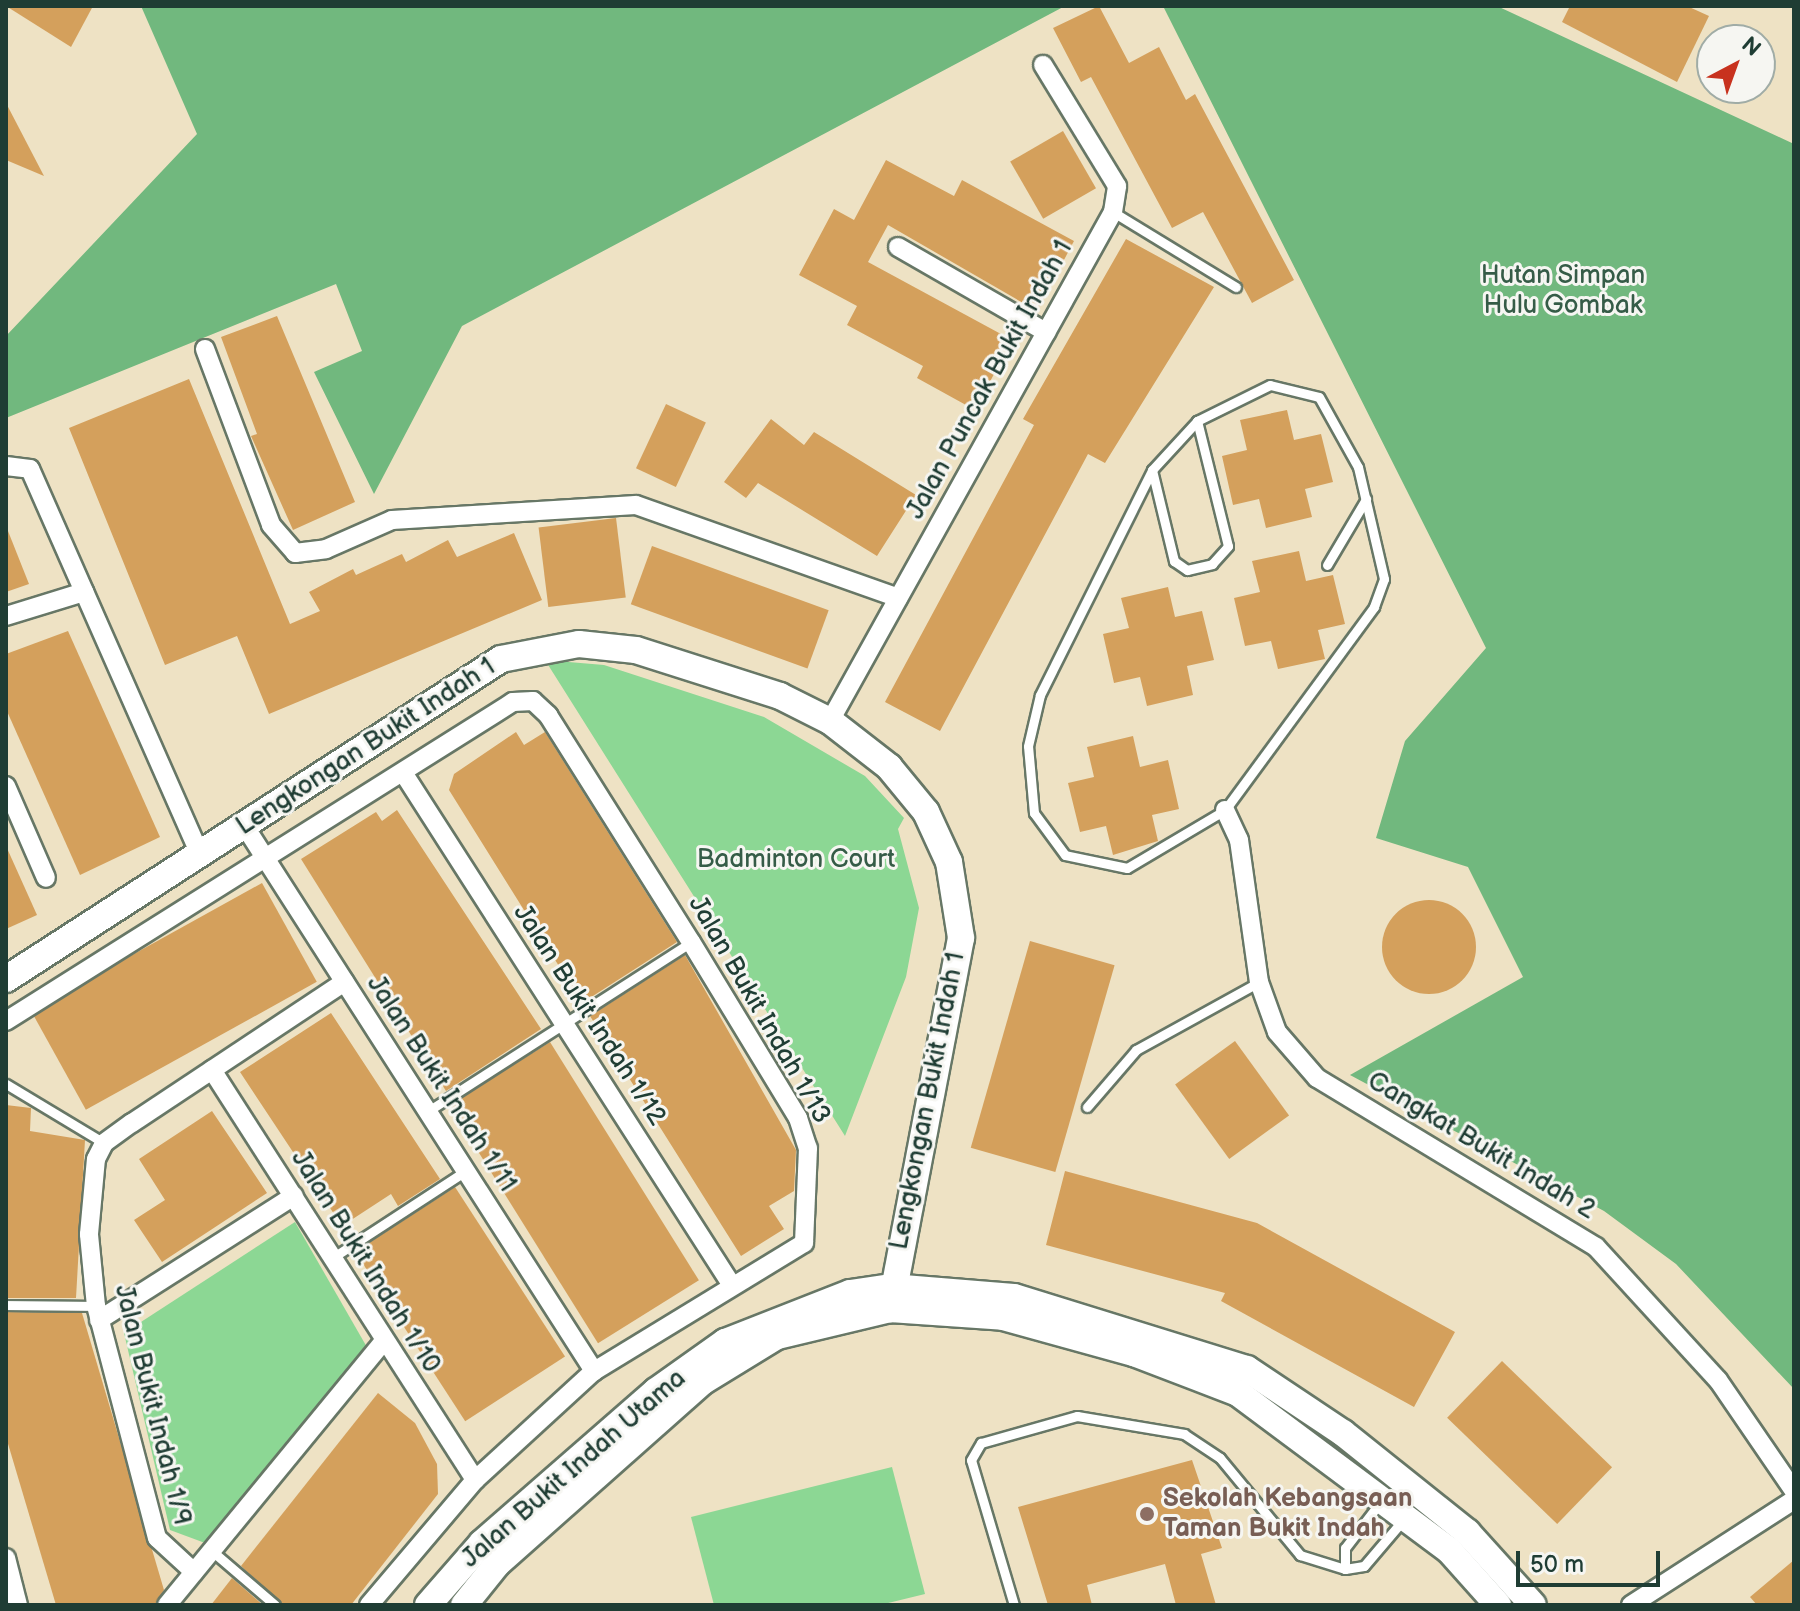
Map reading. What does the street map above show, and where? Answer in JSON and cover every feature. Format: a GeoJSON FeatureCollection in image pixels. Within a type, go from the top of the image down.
{"type":"FeatureCollection","features":[{"type":"Feature","properties":{"kind":"street"},"geometry":{"type":"LineString","coordinates":[[1043,65],[1117,186],[1113,212]]}},
{"type":"Feature","properties":{"kind":"street","name":"Jalan Puncak Bukit Indah 1"},"geometry":{"type":"LineString","coordinates":[[830,721],[1113,212]]}},
{"type":"Feature","properties":{"kind":"street"},"geometry":{"type":"LineString","coordinates":[[898,247],[1046,332]]}},
{"type":"Feature","properties":{"kind":"street"},"geometry":{"type":"LineString","coordinates":[[205,349],[271,525],[295,553],[326,549],[392,520],[636,505],[898,598]]}},
{"type":"Feature","properties":{"kind":"street"},"geometry":{"type":"LineString","coordinates":[[6,466],[30,469],[199,853]]}},
{"type":"Feature","properties":{"kind":"street"},"geometry":{"type":"LineString","coordinates":[[6,616],[84,592]]}},
{"type":"Feature","properties":{"kind":"street","name":"Lengkongan Bukit Indah 1"},"geometry":{"type":"LineString","coordinates":[[6,979],[501,659],[538,649],[579,644],[636,650],[780,696],[830,721],[889,767],[926,812],[949,862],[961,938],[890,1298]]}},
{"type":"Feature","properties":{"kind":"street","name":"Jalan Bukit Indah 1/13"},"geometry":{"type":"LineString","coordinates":[[404,774],[513,702],[533,701],[548,715],[691,942],[808,1148],[807,1230],[791,1256],[731,1284]]}},
{"type":"Feature","properties":{"kind":"street"},"geometry":{"type":"LineString","coordinates":[[6,1021],[404,774]]}},
{"type":"Feature","properties":{"kind":"street","name":"Jalan Bukit Indah 1/12"},"geometry":{"type":"LineString","coordinates":[[404,774],[731,1284]]}},
{"type":"Feature","properties":{"kind":"street"},"geometry":{"type":"LineString","coordinates":[[6,786],[46,878]]}},
{"type":"Feature","properties":{"kind":"street","name":"Cangkat Bukit Indah 2"},"geometry":{"type":"LineString","coordinates":[[1225,810],[1239,840],[1259,982],[1277,1032],[1317,1078],[1596,1247],[1718,1380],[1794,1491]]}},
{"type":"Feature","properties":{"kind":"street","name":"Jalan Bukit Indah 1/11"},"geometry":{"type":"LineString","coordinates":[[244,825],[594,1371]]}},
{"type":"Feature","properties":{"kind":"street"},"geometry":{"type":"LineString","coordinates":[[104,1143],[344,982]]}},
{"type":"Feature","properties":{"kind":"street","name":"Jalan Bukit Indah 1/10"},"geometry":{"type":"LineString","coordinates":[[212,1070],[294,1196],[382,1343],[475,1480]]}},
{"type":"Feature","properties":{"kind":"street","name":"Jalan Bukit Indah 1/9"},"geometry":{"type":"LineString","coordinates":[[104,1143],[89,1234],[98,1313],[157,1538],[194,1572]]}},
{"type":"Feature","properties":{"kind":"street"},"geometry":{"type":"LineString","coordinates":[[98,1313],[294,1196]]}},
{"type":"Feature","properties":{"kind":"street"},"geometry":{"type":"LineString","coordinates":[[369,1605],[475,1480],[594,1371],[731,1284]]}},
{"type":"Feature","properties":{"kind":"street","name":"Jalan Bukit Indah Utama"},"geometry":{"type":"LineString","coordinates":[[428,1605],[482,1543],[656,1391],[725,1342],[850,1293],[1003,1317],[1149,1358],[1238,1393],[1384,1498],[1498,1605]]}},
{"type":"Feature","properties":{"kind":"street","name":"Jalan Bukit Indah Utama"},"geometry":{"type":"LineString","coordinates":[[464,1605],[497,1564],[702,1382],[777,1336],[890,1298],[1014,1297],[1247,1369],[1410,1486],[1528,1599],[1551,1605]]}},
{"type":"Feature","properties":{"kind":"street"},"geometry":{"type":"LineString","coordinates":[[167,1605],[382,1343]]}},
{"type":"Feature","properties":{"kind":"street"},"geometry":{"type":"LineString","coordinates":[[1631,1605],[1794,1500]]}},
{"type":"Feature","properties":{"kind":"street"},"geometry":{"type":"LineString","coordinates":[[6,1558],[18,1605]]}},
{"type":"Feature","properties":{"kind":"lane"},"geometry":{"type":"LineString","coordinates":[[1113,212],[1236,287]]}},
{"type":"Feature","properties":{"kind":"lane"},"geometry":{"type":"LineString","coordinates":[[1270,385],[1319,397],[1358,467],[1384,579],[1374,607],[1225,810],[1127,868],[1065,855],[1034,813],[1028,746],[1040,695],[1152,470],[1197,421],[1270,385]]}},
{"type":"Feature","properties":{"kind":"lane"},"geometry":{"type":"LineString","coordinates":[[1152,470],[1174,561],[1187,570],[1212,564],[1228,546],[1197,421]]}},
{"type":"Feature","properties":{"kind":"lane"},"geometry":{"type":"LineString","coordinates":[[1327,565],[1366,499]]}},
{"type":"Feature","properties":{"kind":"lane"},"geometry":{"type":"LineString","coordinates":[[428,1111],[691,942]]}},
{"type":"Feature","properties":{"kind":"lane"},"geometry":{"type":"LineString","coordinates":[[1087,1107],[1136,1050],[1259,982]]}},
{"type":"Feature","properties":{"kind":"lane"},"geometry":{"type":"LineString","coordinates":[[6,1084],[104,1143]]}},
{"type":"Feature","properties":{"kind":"lane"},"geometry":{"type":"LineString","coordinates":[[332,1258],[467,1170]]}},
{"type":"Feature","properties":{"kind":"lane"},"geometry":{"type":"LineString","coordinates":[[6,1305],[98,1313]]}},
{"type":"Feature","properties":{"kind":"lane"},"geometry":{"type":"LineString","coordinates":[[1014,1605],[971,1460],[981,1443],[1077,1416],[1184,1434],[1220,1458],[1300,1555],[1345,1569],[1364,1566],[1406,1516]]}},
{"type":"Feature","properties":{"kind":"lane"},"geometry":{"type":"LineString","coordinates":[[1345,1569],[1345,1548],[1384,1498]]}},
{"type":"Feature","properties":{"kind":"lane"},"geometry":{"type":"LineString","coordinates":[[212,1551],[275,1605]]}},
{"type":"Feature","properties":{"kind":"green space"},"geometry":{"type":"Polygon","coordinates":[[[141,6],[1065,6],[462,326],[374,494],[314,372],[362,351],[336,284],[6,418],[6,336],[197,134],[141,6]]]}},
{"type":"Feature","properties":{"kind":"green space","name":"Hutan Simpan Hulu Gombak"},"geometry":{"type":"Polygon","coordinates":[[[1163,6],[1497,6],[1696,98],[1696,104],[1708,104],[1794,144],[1794,1389],[1676,1264],[1604,1211],[1350,1075],[1523,977],[1468,867],[1376,838],[1405,741],[1486,648],[1163,6]]]}},
{"type":"Feature","properties":{"kind":"green space","name":"Badminton Court"},"geometry":{"type":"Polygon","coordinates":[[[545,660],[604,665],[764,717],[865,776],[904,818],[898,829],[919,908],[906,977],[845,1136],[545,660]]]}},
{"type":"Feature","properties":{"kind":"green space"},"geometry":{"type":"Polygon","coordinates":[[[295,1222],[368,1349],[205,1543],[170,1530],[124,1333],[295,1222]]]}},
{"type":"Feature","properties":{"kind":"green space"},"geometry":{"type":"Polygon","coordinates":[[[892,1467],[925,1594],[880,1605],[714,1605],[691,1517],[892,1467]]]}},
{"type":"Feature","properties":{"kind":"building"},"geometry":{"type":"Polygon","coordinates":[[[6,6],[93,6],[71,47],[6,6]]]}},
{"type":"Feature","properties":{"kind":"building"},"geometry":{"type":"Polygon","coordinates":[[[1099,6],[1129,63],[1159,47],[1186,100],[1195,94],[1294,280],[1252,303],[1203,212],[1172,228],[1091,77],[1081,82],[1053,28],[1099,6]]]}},
{"type":"Feature","properties":{"kind":"building"},"geometry":{"type":"Polygon","coordinates":[[[1570,6],[1687,6],[1709,16],[1705,24],[1696,24],[1696,43],[1677,82],[1562,22],[1570,6]]]}},
{"type":"Feature","properties":{"kind":"building"},"geometry":{"type":"Polygon","coordinates":[[[6,103],[44,176],[6,160],[6,103]]]}},
{"type":"Feature","properties":{"kind":"building"},"geometry":{"type":"Polygon","coordinates":[[[1063,131],[1096,188],[1043,219],[1010,162],[1063,131]]]}},
{"type":"Feature","properties":{"kind":"building"},"geometry":{"type":"Polygon","coordinates":[[[886,160],[954,196],[962,180],[1074,241],[1037,311],[888,225],[868,262],[1012,340],[975,410],[917,378],[923,366],[847,325],[857,306],[799,275],[834,209],[854,220],[886,160]]]}},
{"type":"Feature","properties":{"kind":"building"},"geometry":{"type":"Polygon","coordinates":[[[1126,239],[1214,287],[1105,463],[1088,454],[940,731],[885,702],[1034,425],[1023,419],[1126,239]]]}},
{"type":"Feature","properties":{"kind":"building"},"geometry":{"type":"Polygon","coordinates":[[[277,316],[355,502],[293,530],[251,436],[257,434],[221,337],[277,316]]]}},
{"type":"Feature","properties":{"kind":"building"},"geometry":{"type":"Polygon","coordinates":[[[189,379],[290,624],[320,611],[309,592],[353,569],[356,575],[402,554],[406,562],[448,540],[457,557],[514,533],[542,600],[269,714],[237,636],[165,665],[69,428],[189,379]]]}},
{"type":"Feature","properties":{"kind":"building"},"geometry":{"type":"Polygon","coordinates":[[[666,404],[706,423],[676,487],[636,468],[666,404]]]}},
{"type":"Feature","properties":{"kind":"building"},"geometry":{"type":"Polygon","coordinates":[[[1287,410],[1294,440],[1321,434],[1333,482],[1305,489],[1312,517],[1266,528],[1259,499],[1233,505],[1222,456],[1247,450],[1240,420],[1287,410]]]}},
{"type":"Feature","properties":{"kind":"building"},"geometry":{"type":"Polygon","coordinates":[[[771,419],[804,445],[814,432],[916,495],[877,556],[758,483],[746,498],[724,482],[771,419]]]}},
{"type":"Feature","properties":{"kind":"building"},"geometry":{"type":"Polygon","coordinates":[[[616,518],[626,597],[548,607],[539,528],[616,518]]]}},
{"type":"Feature","properties":{"kind":"building"},"geometry":{"type":"Polygon","coordinates":[[[6,526],[29,584],[6,592],[6,526]]]}},
{"type":"Feature","properties":{"kind":"building"},"geometry":{"type":"Polygon","coordinates":[[[652,546],[829,610],[807,669],[631,604],[652,546]]]}},
{"type":"Feature","properties":{"kind":"building"},"geometry":{"type":"Polygon","coordinates":[[[1299,551],[1306,581],[1333,575],[1345,624],[1318,630],[1325,659],[1278,669],[1271,641],[1245,646],[1234,598],[1260,592],[1252,561],[1299,551]]]}},
{"type":"Feature","properties":{"kind":"building"},"geometry":{"type":"Polygon","coordinates":[[[1168,587],[1175,617],[1202,611],[1214,660],[1187,666],[1193,695],[1147,706],[1140,677],[1114,683],[1103,634],[1129,628],[1121,598],[1168,587]]]}},
{"type":"Feature","properties":{"kind":"building"},"geometry":{"type":"Polygon","coordinates":[[[68,631],[160,837],[80,875],[6,709],[6,654],[68,631]]]}},
{"type":"Feature","properties":{"kind":"building"},"geometry":{"type":"Polygon","coordinates":[[[516,732],[524,745],[545,732],[677,942],[582,1003],[449,790],[454,774],[516,732]]]}},
{"type":"Feature","properties":{"kind":"building"},"geometry":{"type":"Polygon","coordinates":[[[1133,736],[1140,767],[1168,760],[1179,809],[1152,815],[1158,841],[1113,855],[1106,826],[1080,832],[1068,783],[1094,777],[1087,747],[1133,736]]]}},
{"type":"Feature","properties":{"kind":"building"},"geometry":{"type":"Polygon","coordinates":[[[397,810],[541,1029],[446,1091],[301,859],[376,812],[382,821],[397,810]]]}},
{"type":"Feature","properties":{"kind":"building"},"geometry":{"type":"Polygon","coordinates":[[[6,846],[37,915],[6,929],[6,846]]]}},
{"type":"Feature","properties":{"kind":"building"},"geometry":{"type":"Polygon","coordinates":[[[262,883],[317,982],[86,1110],[31,1011],[262,883]]]}},
{"type":"Feature","properties":{"kind":"building"},"geometry":{"type":"Polygon","coordinates":[[[1429,900],[1447,903],[1462,914],[1473,929],[1476,947],[1473,965],[1462,980],[1447,991],[1429,994],[1411,991],[1396,980],[1385,965],[1382,947],[1385,929],[1396,914],[1411,903],[1429,900]]]}},
{"type":"Feature","properties":{"kind":"building"},"geometry":{"type":"Polygon","coordinates":[[[1030,941],[1115,965],[1055,1172],[971,1148],[1030,941]]]}},
{"type":"Feature","properties":{"kind":"building"},"geometry":{"type":"Polygon","coordinates":[[[685,955],[796,1150],[794,1191],[769,1206],[784,1229],[741,1256],[590,1016],[685,955]]]}},
{"type":"Feature","properties":{"kind":"building"},"geometry":{"type":"Polygon","coordinates":[[[331,1013],[440,1179],[398,1206],[391,1194],[342,1226],[240,1072],[331,1013]]]}},
{"type":"Feature","properties":{"kind":"building"},"geometry":{"type":"Polygon","coordinates":[[[1235,1041],[1289,1115],[1229,1159],[1175,1084],[1235,1041]]]}},
{"type":"Feature","properties":{"kind":"building"},"geometry":{"type":"Polygon","coordinates":[[[550,1042],[699,1280],[598,1343],[449,1105],[550,1042]]]}},
{"type":"Feature","properties":{"kind":"building"},"geometry":{"type":"Polygon","coordinates":[[[6,1105],[31,1108],[30,1131],[85,1140],[76,1298],[6,1298],[6,1105]]]}},
{"type":"Feature","properties":{"kind":"building"},"geometry":{"type":"Polygon","coordinates":[[[212,1111],[267,1193],[162,1262],[134,1220],[165,1200],[139,1159],[212,1111]]]}},
{"type":"Feature","properties":{"kind":"building"},"geometry":{"type":"Polygon","coordinates":[[[1065,1171],[1257,1223],[1455,1332],[1414,1407],[1221,1301],[1225,1293],[1046,1245],[1065,1171]]]}},
{"type":"Feature","properties":{"kind":"building"},"geometry":{"type":"Polygon","coordinates":[[[455,1187],[565,1356],[465,1421],[355,1252],[455,1187]]]}},
{"type":"Feature","properties":{"kind":"building"},"geometry":{"type":"Polygon","coordinates":[[[6,1312],[82,1313],[164,1590],[155,1605],[56,1605],[6,1437],[6,1312]]]}},
{"type":"Feature","properties":{"kind":"building"},"geometry":{"type":"Polygon","coordinates":[[[1502,1361],[1612,1467],[1557,1524],[1447,1418],[1502,1361]]]}},
{"type":"Feature","properties":{"kind":"building"},"geometry":{"type":"Polygon","coordinates":[[[378,1393],[415,1423],[437,1464],[438,1494],[351,1605],[282,1605],[241,1566],[378,1393]]]}},
{"type":"Feature","properties":{"kind":"building"},"geometry":{"type":"Polygon","coordinates":[[[1192,1460],[1222,1548],[1201,1554],[1216,1605],[1176,1605],[1165,1564],[1087,1585],[1092,1605],[1048,1605],[1018,1507],[1192,1460]]]}},
{"type":"Feature","properties":{"kind":"building"},"geometry":{"type":"Polygon","coordinates":[[[1794,1560],[1794,1605],[1757,1605],[1750,1597],[1794,1560]]]}},
{"type":"Feature","properties":{"kind":"building"},"geometry":{"type":"Polygon","coordinates":[[[232,1578],[263,1605],[211,1605],[232,1578]]]}},
{"type":"Feature","properties":{"kind":"place","name":"Sekolah Kebangsaan Taman Bukit Indah"},"geometry":{"type":"Point","coordinates":[1147,1514]}}]}
